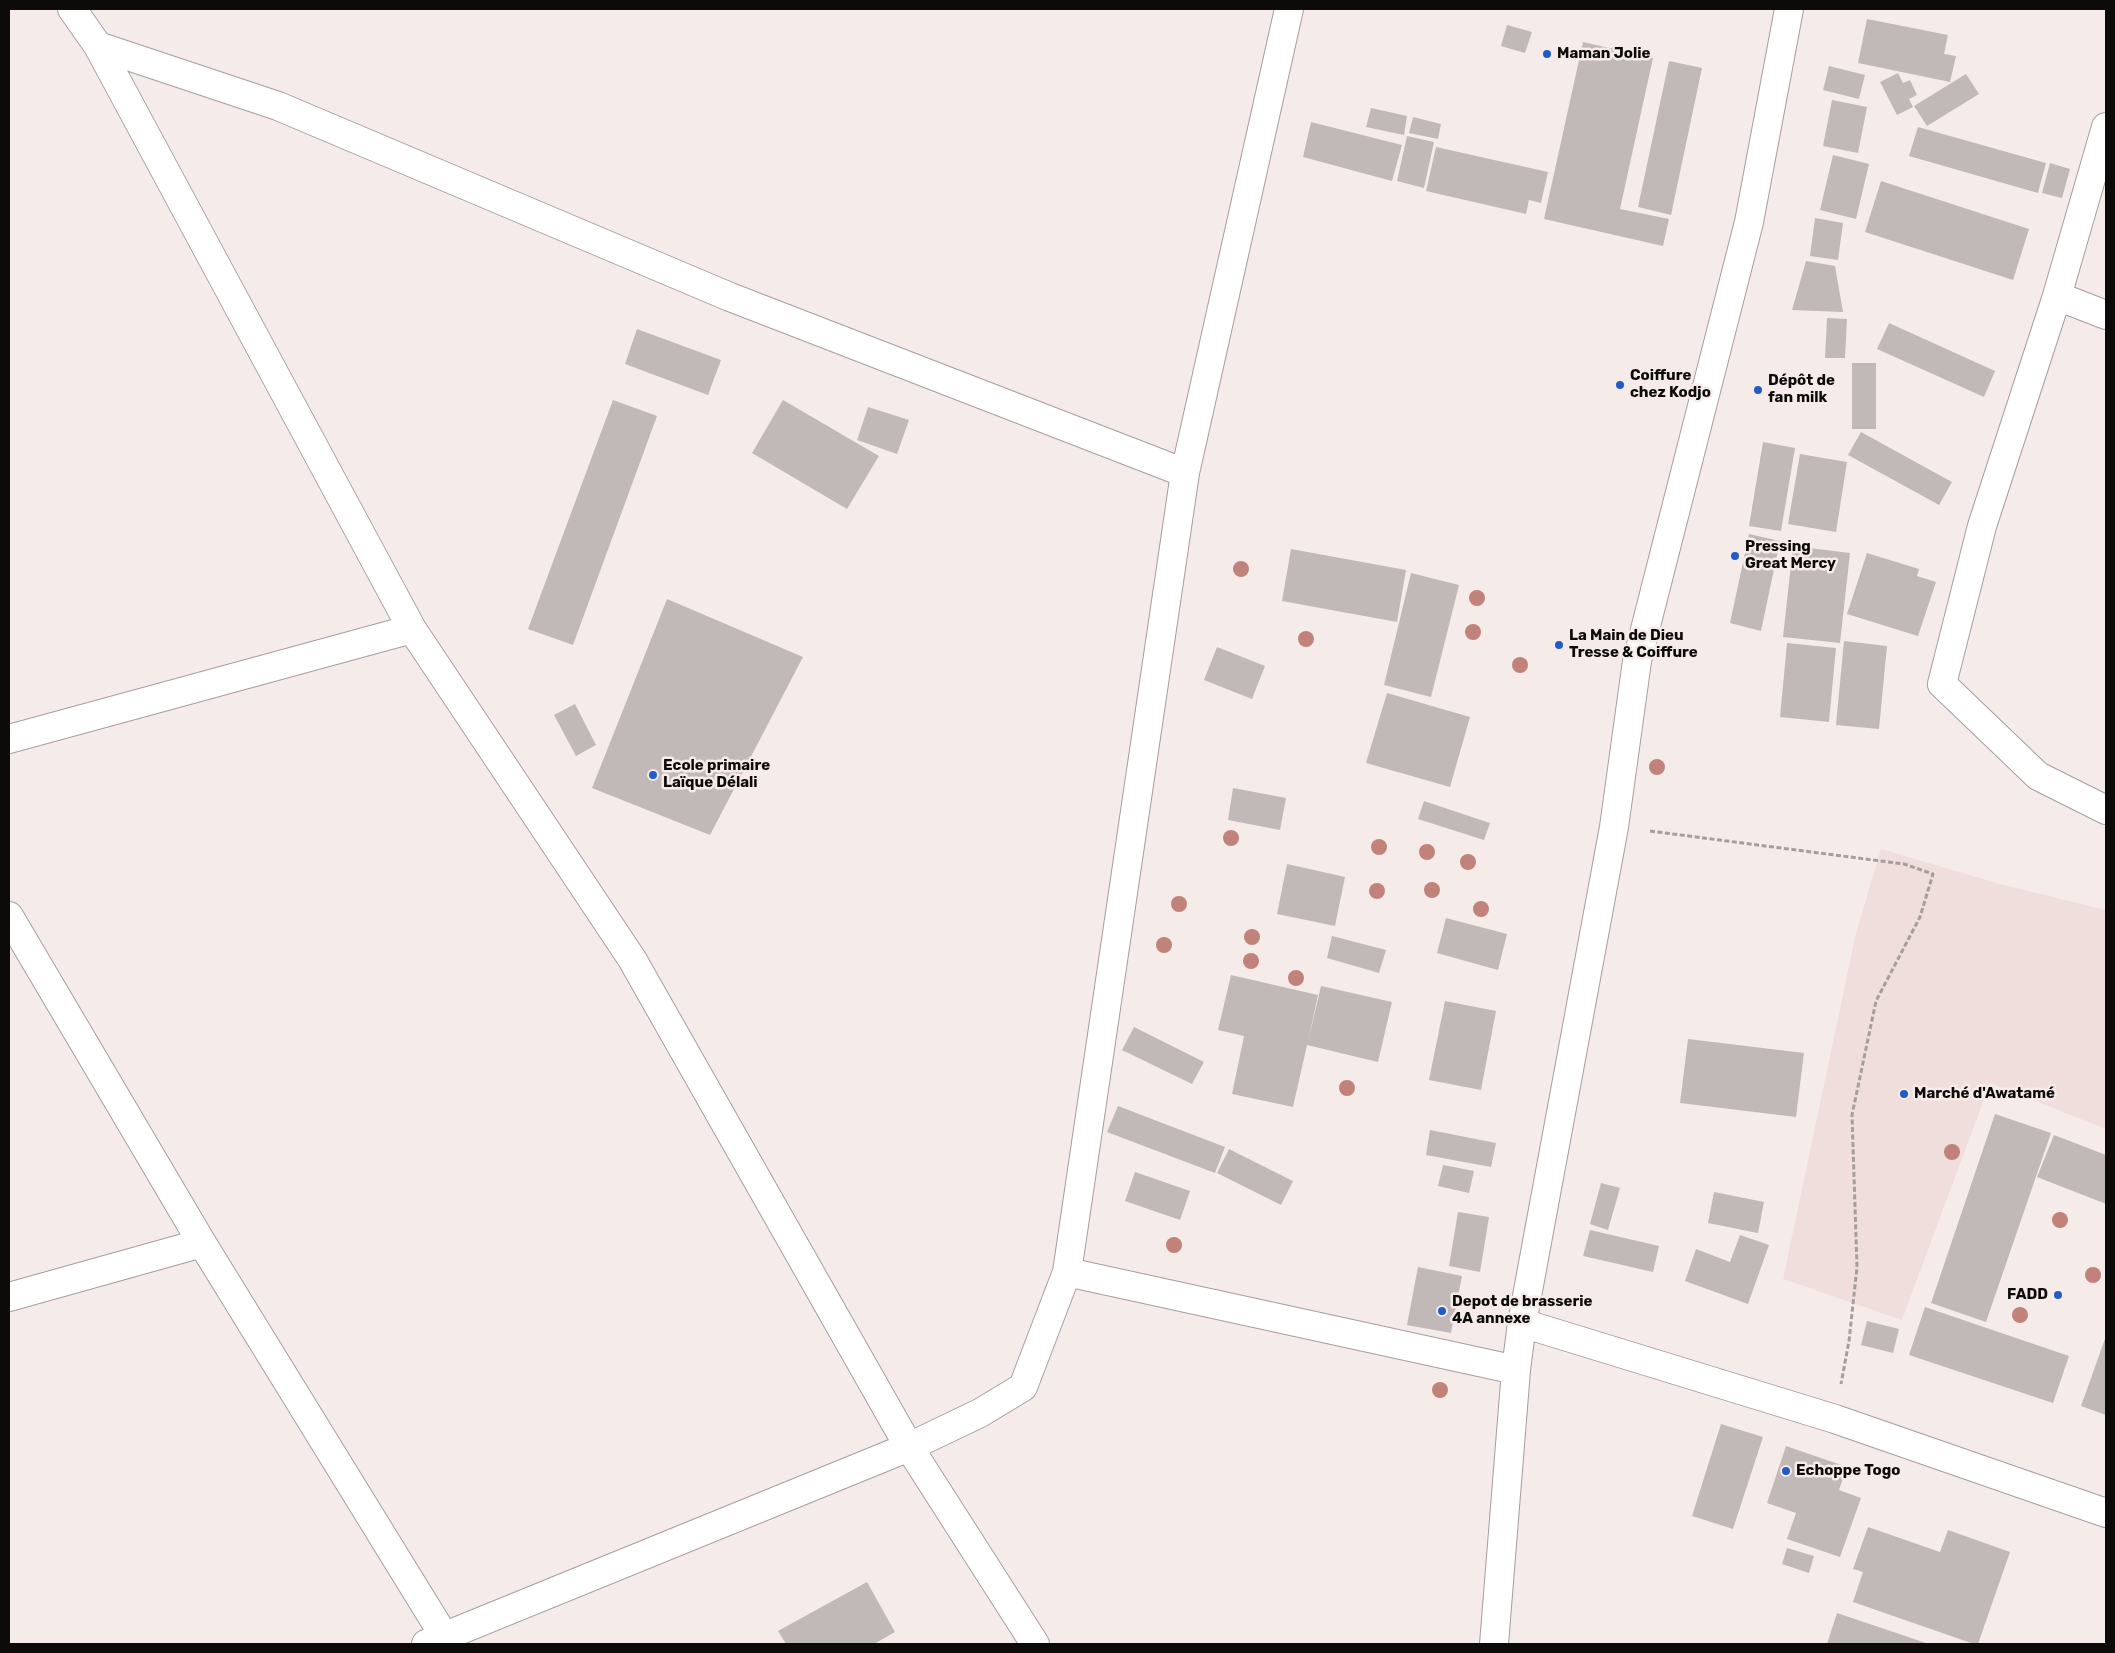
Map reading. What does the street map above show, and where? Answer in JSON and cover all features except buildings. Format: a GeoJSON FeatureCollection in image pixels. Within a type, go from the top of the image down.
{"type":"FeatureCollection","features":[{"type":"Feature","properties":{"kind":"street"},"geometry":{"type":"LineString","coordinates":[[72,9],[98,46],[412,629],[632,959],[909,1446],[1035,1644]]}},
{"type":"Feature","properties":{"kind":"street"},"geometry":{"type":"LineString","coordinates":[[9,916],[440,1642],[909,1446],[980,1413],[1023,1387],[1067,1272],[1185,473],[1289,9]]}},
{"type":"Feature","properties":{"kind":"street"},"geometry":{"type":"LineString","coordinates":[[1494,1644],[1516,1370],[1522,1323],[1614,826],[1637,661],[1749,222],[1790,9]]}},
{"type":"Feature","properties":{"kind":"street"},"geometry":{"type":"LineString","coordinates":[[98,46],[278,106],[730,297],[1185,473]]}},
{"type":"Feature","properties":{"kind":"street"},"geometry":{"type":"LineString","coordinates":[[2106,127],[2057,296],[1982,526],[1942,684],[2038,776],[2106,810]]}},
{"type":"Feature","properties":{"kind":"street"},"geometry":{"type":"LineString","coordinates":[[2057,296],[2106,315]]}},
{"type":"Feature","properties":{"kind":"street"},"geometry":{"type":"LineString","coordinates":[[9,739],[412,629]]}},
{"type":"Feature","properties":{"kind":"street"},"geometry":{"type":"LineString","coordinates":[[9,1297],[202,1243]]}},
{"type":"Feature","properties":{"kind":"street"},"geometry":{"type":"LineString","coordinates":[[1067,1272],[1516,1370]]}},
{"type":"Feature","properties":{"kind":"street"},"geometry":{"type":"LineString","coordinates":[[1522,1323],[1835,1419],[2106,1512]]}},
{"type":"Feature","properties":{"kind":"path"},"geometry":{"type":"LineString","coordinates":[[1614,826],[1904,864],[1933,874],[1920,917],[1876,1001],[1852,1115],[1857,1267],[1849,1341],[1835,1419]]}},
{"type":"Feature","properties":{"kind":"shaded area","name":"Marché d'Awatamé"},"geometry":{"type":"Polygon","coordinates":[[[1881,849],[2000,884],[2106,910],[2106,1129],[1990,1083],[1902,1320],[1783,1279],[1856,933],[1881,849]]]}},
{"type":"Feature","properties":{"kind":"place","name":"Maman Jolie"},"geometry":{"type":"Point","coordinates":[1547,54]}},
{"type":"Feature","properties":{"kind":"place","name":"Coiffure chez Kodjo"},"geometry":{"type":"Point","coordinates":[1620,385]}},
{"type":"Feature","properties":{"kind":"place","name":"Dépôt de fan milk"},"geometry":{"type":"Point","coordinates":[1758,390]}},
{"type":"Feature","properties":{"kind":"place","name":"Pressing Great Mercy"},"geometry":{"type":"Point","coordinates":[1735,556]}},
{"type":"Feature","properties":{"kind":"place","name":"La Main de Dieu Tresse & Coiffure"},"geometry":{"type":"Point","coordinates":[1559,645]}},
{"type":"Feature","properties":{"kind":"place","name":"Ecole primaire Laïque Délali"},"geometry":{"type":"Point","coordinates":[653,775]}},
{"type":"Feature","properties":{"kind":"place","name":"Marché d'Awatamé"},"geometry":{"type":"Point","coordinates":[1904,1094]}},
{"type":"Feature","properties":{"kind":"place","name":"FADD"},"geometry":{"type":"Point","coordinates":[2058,1295]}},
{"type":"Feature","properties":{"kind":"place","name":"Depot de brasserie 4A annexe"},"geometry":{"type":"Point","coordinates":[1442,1311]}},
{"type":"Feature","properties":{"kind":"place","name":"Echoppe Togo"},"geometry":{"type":"Point","coordinates":[1786,1471]}}]}
